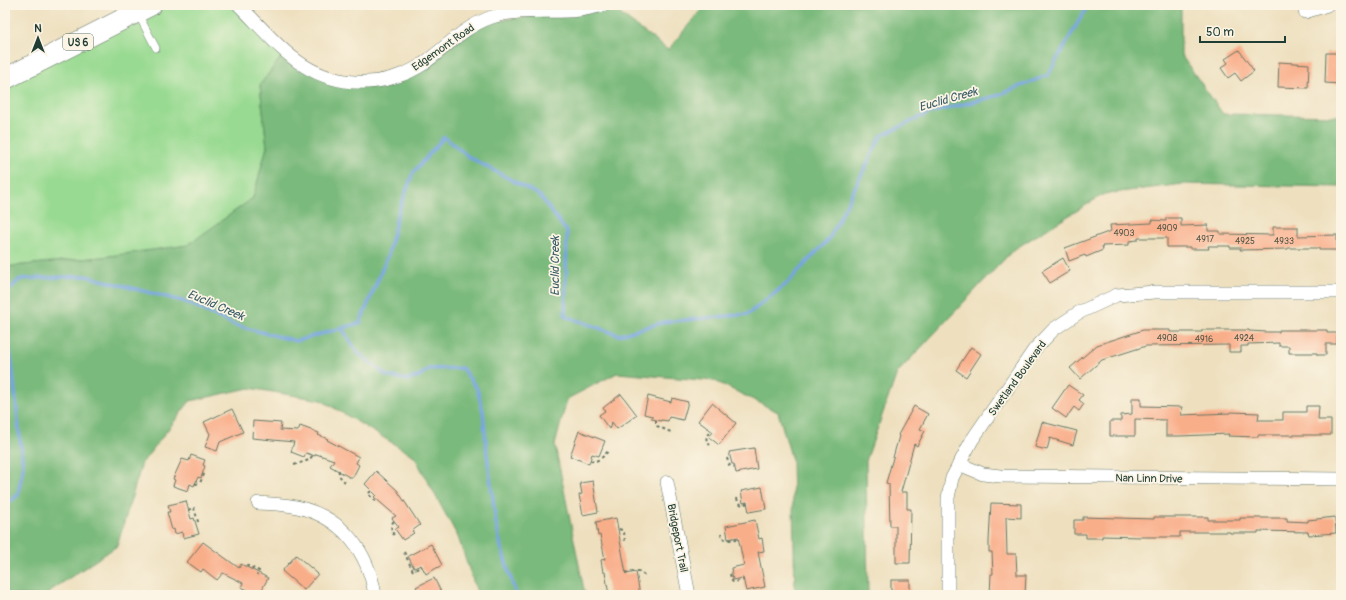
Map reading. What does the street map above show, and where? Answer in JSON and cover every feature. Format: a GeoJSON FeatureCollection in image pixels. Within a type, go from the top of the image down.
{"type":"FeatureCollection","features":[{"type":"Feature","properties":{"kind":"main road","name":"US 6"},"geometry":{"type":"LineString","coordinates":[[5,79],[144,9]]}},
{"type":"Feature","properties":{"kind":"street","name":"Edgemont Road"},"geometry":{"type":"LineString","coordinates":[[239,5],[285,52],[298,63],[329,78],[359,82],[391,78],[407,72],[422,64],[474,24],[494,16],[533,11],[568,11],[589,9],[603,5]]}},
{"type":"Feature","properties":{"kind":"street"},"geometry":{"type":"LineString","coordinates":[[1305,12],[1327,5]]}},
{"type":"Feature","properties":{"kind":"street","name":"Swetland Boulevard"},"geometry":{"type":"LineString","coordinates":[[948,595],[948,498],[952,478],[972,440],[1034,350],[1054,329],[1078,313],[1117,295],[1155,292],[1341,292]]}},
{"type":"Feature","properties":{"kind":"street","name":"Nan Linn Drive"},"geometry":{"type":"LineString","coordinates":[[959,464],[983,474],[1000,476],[1341,479]]}},
{"type":"Feature","properties":{"kind":"street","name":"Bridgeport Trail"},"geometry":{"type":"LineString","coordinates":[[667,482],[690,595]]}},
{"type":"Feature","properties":{"kind":"street"},"geometry":{"type":"LineString","coordinates":[[258,503],[288,506],[307,510],[330,520],[339,527],[356,546],[366,561],[372,577],[375,595]]}},
{"type":"Feature","properties":{"kind":"lane"},"geometry":{"type":"LineString","coordinates":[[144,9],[156,48]]}},
{"type":"Feature","properties":{"kind":"path"},"geometry":{"type":"LineString","coordinates":[[656,420],[657,426],[674,433]]}},
{"type":"Feature","properties":{"kind":"path"},"geometry":{"type":"LineString","coordinates":[[710,445],[707,442],[706,436],[711,431]]}},
{"type":"Feature","properties":{"kind":"path"},"geometry":{"type":"LineString","coordinates":[[590,461],[603,458],[608,451]]}},
{"type":"Feature","properties":{"kind":"path"},"geometry":{"type":"LineString","coordinates":[[294,464],[309,460],[313,455]]}},
{"type":"Feature","properties":{"kind":"path"},"geometry":{"type":"LineString","coordinates":[[727,458],[729,465],[735,467]]}},
{"type":"Feature","properties":{"kind":"path"},"geometry":{"type":"LineString","coordinates":[[339,470],[338,474],[345,482]]}},
{"type":"Feature","properties":{"kind":"path"},"geometry":{"type":"LineString","coordinates":[[195,484],[200,484],[205,472]]}},
{"type":"Feature","properties":{"kind":"path"},"geometry":{"type":"LineString","coordinates":[[371,491],[368,494],[378,503]]}},
{"type":"Feature","properties":{"kind":"path"},"geometry":{"type":"LineString","coordinates":[[737,498],[738,502],[742,504],[748,503]]}},
{"type":"Feature","properties":{"kind":"path"},"geometry":{"type":"LineString","coordinates":[[188,510],[194,508],[199,525]]}},
{"type":"Feature","properties":{"kind":"path"},"geometry":{"type":"LineString","coordinates":[[394,521],[391,527],[395,537]]}},
{"type":"Feature","properties":{"kind":"path"},"geometry":{"type":"LineString","coordinates":[[618,529],[624,532],[625,542]]}},
{"type":"Feature","properties":{"kind":"path"},"geometry":{"type":"LineString","coordinates":[[721,533],[722,538],[727,540],[738,539]]}},
{"type":"Feature","properties":{"kind":"path"},"geometry":{"type":"LineString","coordinates":[[404,552],[413,571],[422,566]]}},
{"type":"Feature","properties":{"kind":"path"},"geometry":{"type":"LineString","coordinates":[[246,565],[259,571],[257,575]]}},
{"type":"Feature","properties":{"kind":"path"},"geometry":{"type":"LineString","coordinates":[[624,573],[637,570],[640,571],[645,577]]}},
{"type":"Feature","properties":{"kind":"path"},"geometry":{"type":"LineString","coordinates":[[730,574],[733,582],[744,580]]}},
{"type":"Feature","properties":{"kind":"green space"},"geometry":{"type":"Polygon","coordinates":[[[151,5],[239,5],[285,52],[260,85],[267,147],[253,198],[188,245],[110,256],[5,267],[5,79],[151,5]]]}},
{"type":"Feature","properties":{"kind":"green space"},"geometry":{"type":"Polygon","coordinates":[[[608,5],[668,50],[705,5],[1181,5],[1181,55],[1223,114],[1341,116],[1341,187],[1183,184],[1104,194],[1013,250],[897,373],[866,461],[868,595],[795,595],[792,460],[778,412],[715,381],[617,373],[567,399],[555,445],[585,595],[478,595],[458,537],[414,456],[321,400],[249,388],[190,401],[142,463],[117,546],[50,591],[47,595],[5,595],[5,267],[110,256],[188,245],[253,198],[267,147],[260,85],[285,52],[329,78],[391,78],[474,24],[608,5]]]}},
{"type":"Feature","properties":{"kind":"building"},"geometry":{"type":"Polygon","coordinates":[[[1239,50],[1254,71],[1241,81],[1235,73],[1228,78],[1221,68],[1228,63],[1225,59],[1239,50]]]}},
{"type":"Feature","properties":{"kind":"building"},"geometry":{"type":"Polygon","coordinates":[[[1326,53],[1341,53],[1341,84],[1325,83],[1326,53]]]}},
{"type":"Feature","properties":{"kind":"building"},"geometry":{"type":"Polygon","coordinates":[[[1279,62],[1309,64],[1308,88],[1278,87],[1279,62]]]}},
{"type":"Feature","properties":{"kind":"building"},"geometry":{"type":"Polygon","coordinates":[[[1166,218],[1181,218],[1181,226],[1208,225],[1208,231],[1220,231],[1220,234],[1273,235],[1273,227],[1298,227],[1298,236],[1337,235],[1337,250],[1319,250],[1319,248],[1288,248],[1240,250],[1241,248],[1230,248],[1230,246],[1208,246],[1209,249],[1190,249],[1190,247],[1167,247],[1167,238],[1138,238],[1138,240],[1129,241],[1129,245],[1102,246],[1103,250],[1086,257],[1085,255],[1069,261],[1065,248],[1111,231],[1110,225],[1152,223],[1152,220],[1166,221],[1166,218]]]}},
{"type":"Feature","properties":{"kind":"building"},"geometry":{"type":"Polygon","coordinates":[[[1063,258],[1070,271],[1050,283],[1042,271],[1063,258]]]}},
{"type":"Feature","properties":{"kind":"building"},"geometry":{"type":"Polygon","coordinates":[[[1143,330],[1170,330],[1170,332],[1249,330],[1279,332],[1279,330],[1327,330],[1327,333],[1337,333],[1337,344],[1326,344],[1326,355],[1317,355],[1317,353],[1289,353],[1289,346],[1279,346],[1279,343],[1248,344],[1248,346],[1241,346],[1241,352],[1229,352],[1229,345],[1146,346],[1102,360],[1080,379],[1070,368],[1097,345],[1143,330]]]}},
{"type":"Feature","properties":{"kind":"building"},"geometry":{"type":"Polygon","coordinates":[[[971,347],[981,354],[966,377],[956,370],[971,347]]]}},
{"type":"Feature","properties":{"kind":"building"},"geometry":{"type":"Polygon","coordinates":[[[1068,385],[1083,395],[1079,400],[1084,404],[1079,411],[1074,407],[1066,418],[1052,408],[1068,385]]]}},
{"type":"Feature","properties":{"kind":"building"},"geometry":{"type":"Polygon","coordinates":[[[621,394],[637,415],[617,429],[612,422],[609,429],[599,415],[605,411],[603,408],[621,394]]]}},
{"type":"Feature","properties":{"kind":"building"},"geometry":{"type":"Polygon","coordinates":[[[648,396],[671,402],[672,398],[688,402],[683,420],[669,417],[668,421],[661,421],[652,419],[652,416],[644,414],[648,396]]]}},
{"type":"Feature","properties":{"kind":"building"},"geometry":{"type":"Polygon","coordinates":[[[1132,398],[1141,398],[1141,406],[1182,407],[1181,415],[1230,412],[1259,413],[1258,420],[1283,420],[1283,412],[1306,412],[1306,406],[1319,406],[1318,420],[1331,420],[1331,435],[1258,435],[1258,437],[1228,436],[1229,434],[1166,436],[1166,420],[1135,419],[1135,436],[1110,436],[1110,421],[1121,421],[1121,415],[1132,414],[1132,398]]]}},
{"type":"Feature","properties":{"kind":"building"},"geometry":{"type":"Polygon","coordinates":[[[712,403],[736,423],[719,445],[709,437],[713,432],[698,421],[712,403]]]}},
{"type":"Feature","properties":{"kind":"building"},"geometry":{"type":"Polygon","coordinates":[[[914,406],[928,414],[920,429],[925,431],[917,446],[914,444],[901,492],[907,492],[907,509],[911,509],[910,563],[896,563],[896,526],[890,526],[889,484],[886,483],[899,436],[898,435],[914,406]]]}},
{"type":"Feature","properties":{"kind":"building"},"geometry":{"type":"Polygon","coordinates":[[[232,409],[243,432],[220,442],[217,451],[205,447],[210,434],[204,422],[232,409]]]}},
{"type":"Feature","properties":{"kind":"building"},"geometry":{"type":"Polygon","coordinates":[[[253,421],[281,423],[280,430],[298,431],[300,426],[319,433],[318,435],[328,439],[327,440],[359,457],[356,463],[359,465],[353,477],[349,477],[330,466],[334,460],[316,454],[315,456],[306,453],[304,457],[291,452],[294,442],[252,438],[253,421]]]}},
{"type":"Feature","properties":{"kind":"building"},"geometry":{"type":"Polygon","coordinates":[[[1042,422],[1077,431],[1073,445],[1050,438],[1047,450],[1035,447],[1042,422]]]}},
{"type":"Feature","properties":{"kind":"building"},"geometry":{"type":"Polygon","coordinates":[[[579,431],[605,441],[599,456],[592,454],[589,464],[570,456],[579,431]]]}},
{"type":"Feature","properties":{"kind":"building"},"geometry":{"type":"Polygon","coordinates":[[[754,448],[757,469],[736,473],[729,452],[754,448]]]}},
{"type":"Feature","properties":{"kind":"building"},"geometry":{"type":"Polygon","coordinates":[[[191,455],[205,460],[203,465],[205,466],[201,478],[198,477],[194,486],[190,484],[188,491],[173,486],[175,480],[173,479],[182,459],[189,461],[191,455]]]}},
{"type":"Feature","properties":{"kind":"building"},"geometry":{"type":"Polygon","coordinates":[[[376,471],[397,490],[420,525],[412,531],[414,533],[403,540],[395,529],[399,527],[392,518],[396,516],[374,497],[376,495],[365,484],[376,471]]]}},
{"type":"Feature","properties":{"kind":"building"},"geometry":{"type":"Polygon","coordinates":[[[593,481],[598,512],[583,515],[579,495],[582,494],[580,483],[593,481]]]}},
{"type":"Feature","properties":{"kind":"building"},"geometry":{"type":"Polygon","coordinates":[[[762,487],[766,509],[749,512],[747,502],[743,503],[741,491],[762,487]]]}},
{"type":"Feature","properties":{"kind":"building"},"geometry":{"type":"Polygon","coordinates":[[[186,501],[191,519],[194,518],[199,534],[183,538],[182,532],[175,534],[174,529],[172,530],[167,512],[170,512],[168,505],[186,501]]]}},
{"type":"Feature","properties":{"kind":"building"},"geometry":{"type":"Polygon","coordinates":[[[991,503],[1021,504],[1021,518],[1006,517],[1007,554],[1016,554],[1017,575],[1026,575],[1025,595],[990,595],[991,574],[993,574],[992,552],[989,552],[991,503]]]}},
{"type":"Feature","properties":{"kind":"building"},"geometry":{"type":"Polygon","coordinates":[[[1083,517],[1154,519],[1154,517],[1208,517],[1208,520],[1287,518],[1287,521],[1308,522],[1308,520],[1335,517],[1336,533],[1309,535],[1308,532],[1180,532],[1180,537],[1102,536],[1102,538],[1086,538],[1086,534],[1074,534],[1074,520],[1083,520],[1083,517]]]}},
{"type":"Feature","properties":{"kind":"building"},"geometry":{"type":"Polygon","coordinates":[[[616,518],[626,574],[636,572],[640,595],[609,595],[605,572],[603,572],[601,560],[605,559],[600,535],[598,536],[596,522],[616,518]]]}},
{"type":"Feature","properties":{"kind":"building"},"geometry":{"type":"Polygon","coordinates":[[[755,520],[759,539],[762,538],[764,551],[758,552],[765,587],[746,591],[743,578],[733,580],[731,568],[744,565],[738,537],[728,539],[726,526],[755,520]]]}},
{"type":"Feature","properties":{"kind":"building"},"geometry":{"type":"Polygon","coordinates":[[[203,542],[239,568],[241,564],[268,578],[259,595],[241,587],[243,583],[223,573],[217,580],[203,569],[201,572],[187,562],[203,542]]]}},
{"type":"Feature","properties":{"kind":"building"},"geometry":{"type":"Polygon","coordinates":[[[431,544],[442,565],[426,574],[421,565],[414,568],[408,556],[431,544]]]}},
{"type":"Feature","properties":{"kind":"building"},"geometry":{"type":"Polygon","coordinates":[[[296,555],[318,574],[304,590],[282,571],[296,555]]]}},
{"type":"Feature","properties":{"kind":"building"},"geometry":{"type":"Polygon","coordinates":[[[434,578],[441,592],[437,595],[420,595],[416,587],[434,578]]]}},
{"type":"Feature","properties":{"kind":"building"},"geometry":{"type":"Polygon","coordinates":[[[891,580],[910,580],[910,595],[891,595],[891,580]]]}},
{"type":"Feature","properties":{"kind":"waterway","name":"Euclid Creek"},"geometry":{"type":"LineString","coordinates":[[5,294],[20,279],[86,276],[186,302],[234,325],[296,341],[360,323],[388,255],[397,216],[413,173],[444,137],[469,157],[539,195],[567,232],[565,316],[619,335],[664,322],[748,314],[785,285],[829,239],[881,136],[929,113],[996,96],[1048,75],[1088,5]]}},
{"type":"Feature","properties":{"kind":"waterway","name":"Euclid Creek"},"geometry":{"type":"LineString","coordinates":[[5,319],[12,364],[23,467],[18,495],[5,505]]}},
{"type":"Feature","properties":{"kind":"waterway"},"geometry":{"type":"LineString","coordinates":[[342,328],[357,352],[387,376],[408,380],[419,376],[429,369],[462,368],[477,389],[483,411],[496,523],[501,547],[516,595]]}}]}
